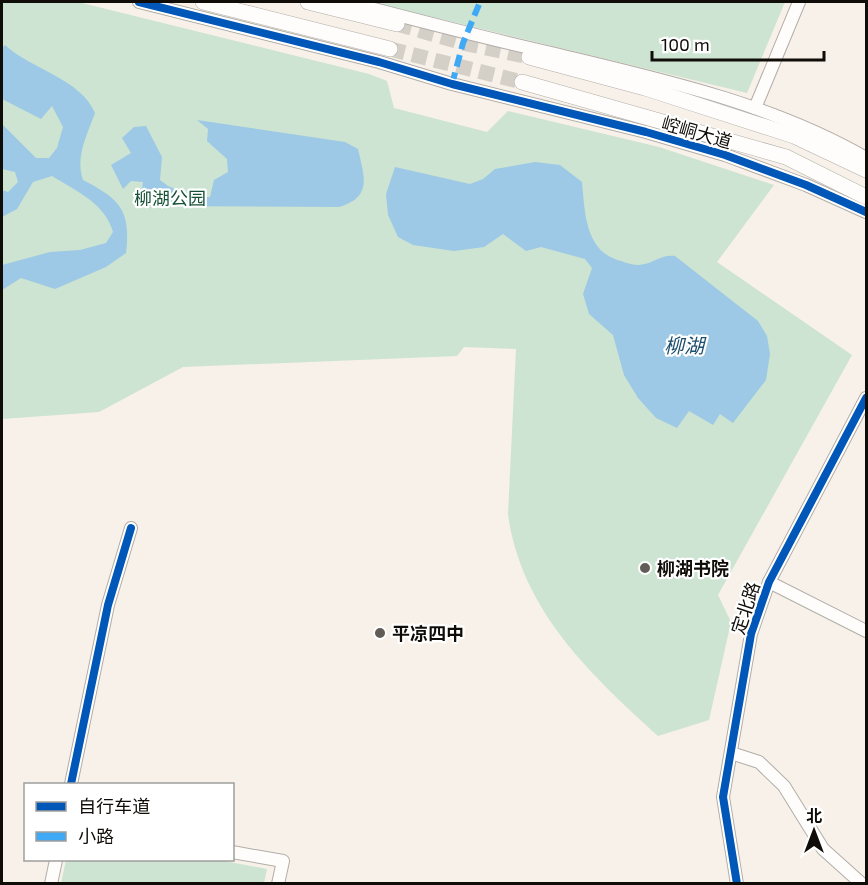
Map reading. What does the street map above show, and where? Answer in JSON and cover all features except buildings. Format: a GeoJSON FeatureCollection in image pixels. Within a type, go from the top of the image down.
{"type":"FeatureCollection","features":[{"type":"Feature","properties":{"kind":"main road"},"geometry":{"type":"LineString","coordinates":[[203,2],[390,49]]}},
{"type":"Feature","properties":{"kind":"main road"},"geometry":{"type":"LineString","coordinates":[[308,2],[397,24]]}},
{"type":"Feature","properties":{"kind":"main road","name":"崆峒大道"},"geometry":{"type":"LineString","coordinates":[[529,57],[645,88],[794,136],[867,170]]}},
{"type":"Feature","properties":{"kind":"main road","name":"崆峒大道"},"geometry":{"type":"LineString","coordinates":[[522,82],[786,157],[867,197]]}},
{"type":"Feature","properties":{"kind":"street"},"geometry":{"type":"LineString","coordinates":[[139,2],[646,132],[725,155],[806,185],[867,212]]}},
{"type":"Feature","properties":{"kind":"street"},"geometry":{"type":"LineString","coordinates":[[347,2],[467,34],[662,79],[755,108],[844,145],[867,158]]}},
{"type":"Feature","properties":{"kind":"street"},"geometry":{"type":"LineString","coordinates":[[755,108],[799,2]]}},
{"type":"Feature","properties":{"kind":"street","name":"定北路"},"geometry":{"type":"LineString","coordinates":[[737,884],[723,796],[751,634],[769,582],[867,399]]}},
{"type":"Feature","properties":{"kind":"street"},"geometry":{"type":"LineString","coordinates":[[71,783],[108,605],[131,528]]}},
{"type":"Feature","properties":{"kind":"street"},"geometry":{"type":"LineString","coordinates":[[769,582],[867,631]]}},
{"type":"Feature","properties":{"kind":"street"},"geometry":{"type":"LineString","coordinates":[[731,753],[759,762],[783,786],[823,849],[862,884]]}},
{"type":"Feature","properties":{"kind":"street"},"geometry":{"type":"LineString","coordinates":[[234,852],[283,861],[278,884]]}},
{"type":"Feature","properties":{"kind":"street"},"geometry":{"type":"LineString","coordinates":[[51,884],[56,861]]}},
{"type":"Feature","properties":{"kind":"green space","name":"柳湖公园"},"geometry":{"type":"Polygon","coordinates":[[[2,2],[78,2],[369,74],[387,81],[394,108],[487,132],[508,111],[659,147],[774,185],[717,262],[852,355],[718,595],[731,622],[709,720],[658,736],[608,689],[562,638],[543,610],[527,580],[515,549],[508,514],[516,349],[464,347],[457,356],[183,367],[99,412],[2,419],[2,2]]]}},
{"type":"Feature","properties":{"kind":"green space"},"geometry":{"type":"Polygon","coordinates":[[[371,2],[785,2],[747,93],[371,2]]]}},
{"type":"Feature","properties":{"kind":"green space"},"geometry":{"type":"Polygon","coordinates":[[[66,861],[224,861],[267,869],[264,883],[61,883],[66,861]]]}},
{"type":"Feature","properties":{"kind":"water"},"geometry":{"type":"Polygon","coordinates":[[[5,45],[16,54],[67,83],[88,101],[95,113],[81,154],[83,180],[114,200],[127,226],[126,253],[106,267],[55,289],[21,278],[2,290],[2,265],[50,252],[80,250],[106,243],[113,232],[97,205],[52,176],[33,182],[17,209],[2,217],[2,190],[8,192],[18,182],[15,172],[2,169],[2,124],[36,158],[49,158],[57,148],[63,127],[52,106],[41,119],[2,99],[2,48],[5,45]]]}},
{"type":"Feature","properties":{"kind":"water"},"geometry":{"type":"Polygon","coordinates":[[[197,120],[345,142],[358,149],[364,177],[362,191],[350,203],[339,207],[146,206],[141,196],[143,182],[131,181],[123,189],[111,165],[131,153],[122,138],[134,127],[146,126],[162,157],[160,180],[185,193],[196,188],[202,197],[210,197],[214,180],[228,172],[227,159],[207,141],[208,129],[197,120]]]}},
{"type":"Feature","properties":{"kind":"water","name":"柳湖"},"geometry":{"type":"Polygon","coordinates":[[[535,162],[560,165],[582,182],[589,230],[600,249],[609,256],[639,265],[665,256],[675,256],[758,321],[767,336],[770,354],[766,380],[733,423],[720,414],[713,425],[689,411],[677,428],[656,418],[638,398],[624,375],[613,335],[589,314],[583,294],[592,268],[585,259],[541,247],[526,251],[503,234],[484,247],[454,251],[413,245],[398,237],[388,215],[386,194],[395,167],[470,184],[483,179],[495,169],[535,162]]]}},
{"type":"Feature","properties":{"kind":"tunnel"},"geometry":{"type":"LineString","coordinates":[[397,24],[463,43],[529,57]]}},
{"type":"Feature","properties":{"kind":"tunnel"},"geometry":{"type":"LineString","coordinates":[[390,49],[522,82]]}},
{"type":"Feature","properties":{"kind":"marked path"},"geometry":{"type":"LineString","coordinates":[[452,84],[463,43],[480,2]]}},
{"type":"Feature","properties":{"kind":"cycle path"},"geometry":{"type":"LineString","coordinates":[[139,2],[646,132],[725,155],[806,185],[866,212]]}},
{"type":"Feature","properties":{"kind":"cycle path"},"geometry":{"type":"LineString","coordinates":[[737,884],[723,797],[751,634],[769,582],[866,398]]}},
{"type":"Feature","properties":{"kind":"cycle path"},"geometry":{"type":"LineString","coordinates":[[71,783],[108,605],[131,528]]}},
{"type":"Feature","properties":{"kind":"place","name":"柳湖书院"},"geometry":{"type":"Point","coordinates":[645,568]}},
{"type":"Feature","properties":{"kind":"place","name":"平凉四中"},"geometry":{"type":"Point","coordinates":[380,633]}}]}
